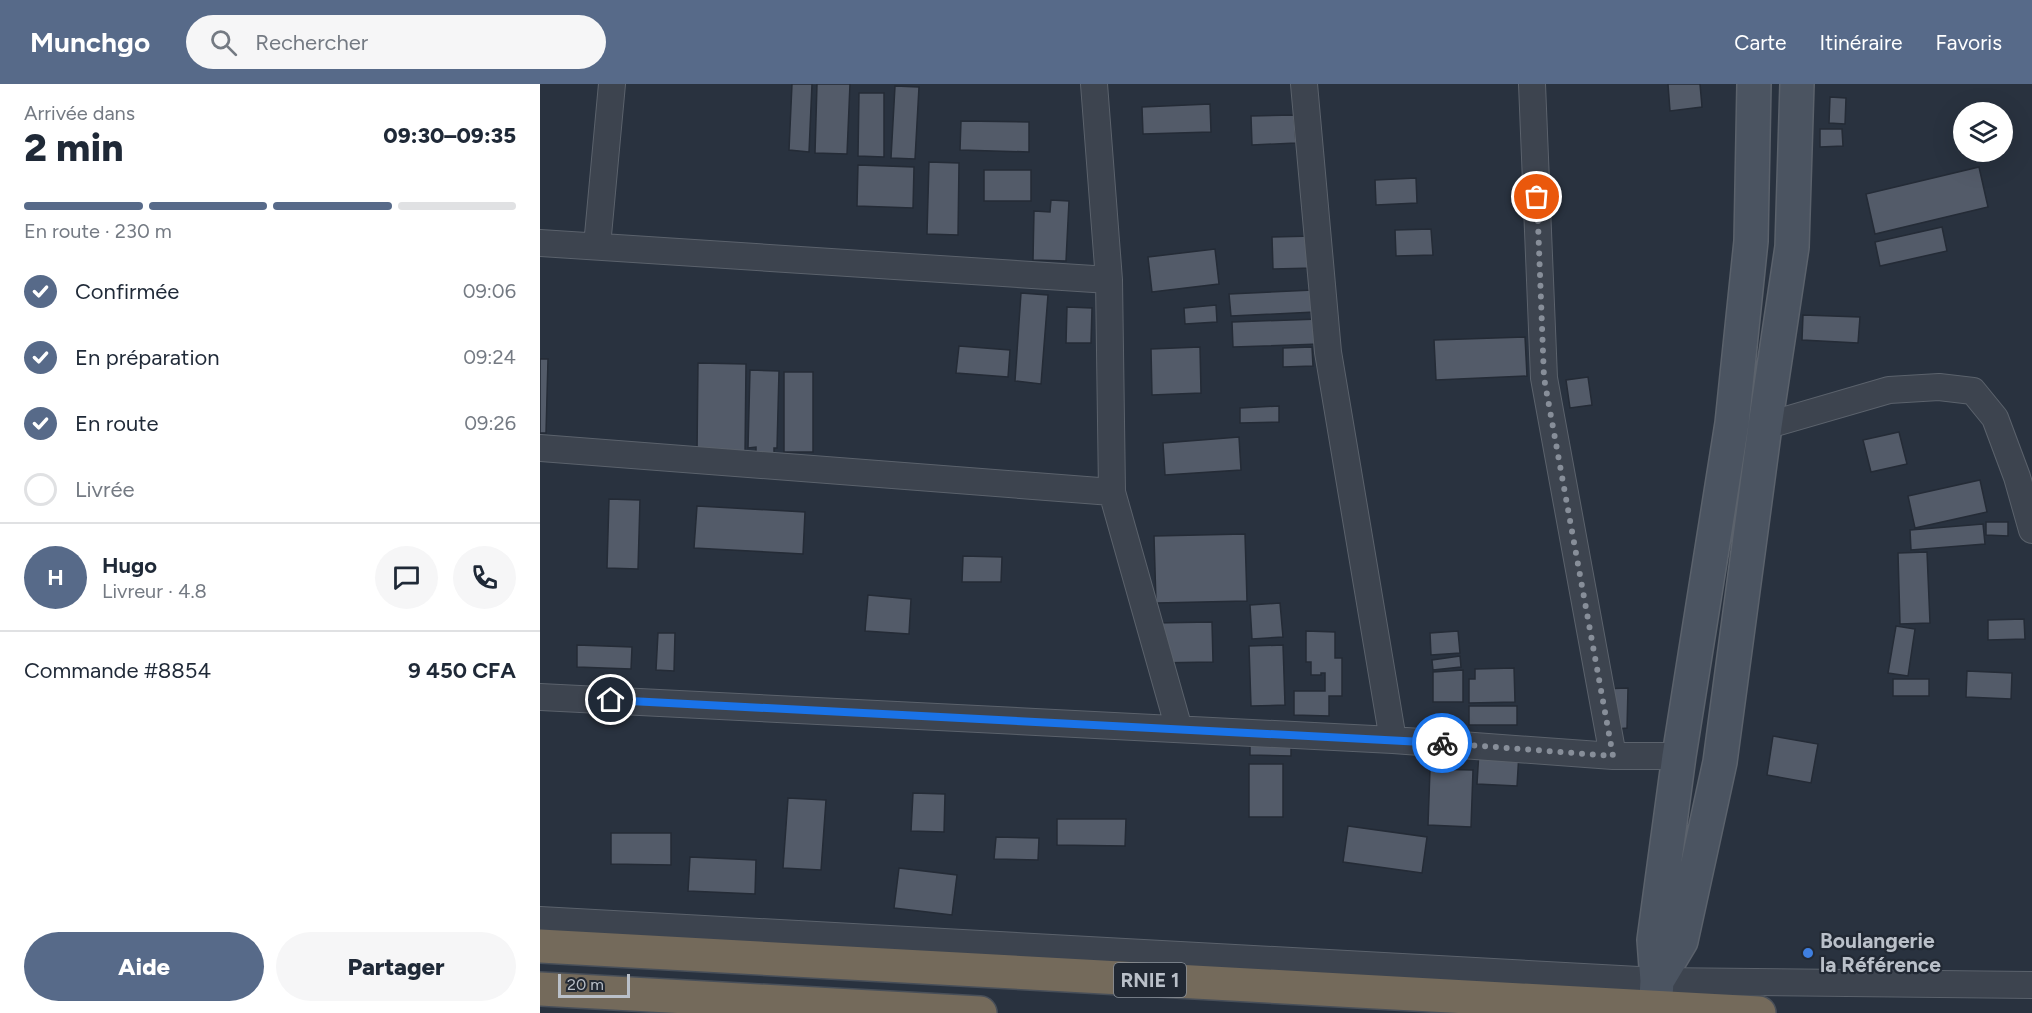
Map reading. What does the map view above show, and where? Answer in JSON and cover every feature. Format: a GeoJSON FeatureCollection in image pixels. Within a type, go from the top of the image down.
{"type":"FeatureCollection","features":[{"type":"Feature","properties":{"kind":"highway","name":"RNIE 1"},"geometry":{"type":"LineString","coordinates":[[540,946],[1656,1000],[1759,1013]]}},
{"type":"Feature","properties":{"kind":"highway"},"geometry":{"type":"LineString","coordinates":[[540,989],[980,1013]]}},
{"type":"Feature","properties":{"kind":"street"},"geometry":{"type":"LineString","coordinates":[[597,246],[612,84]]}},
{"type":"Feature","properties":{"kind":"street"},"geometry":{"type":"LineString","coordinates":[[1094,84],[1109,280],[1112,492],[1179,729]]}},
{"type":"Feature","properties":{"kind":"street"},"geometry":{"type":"LineString","coordinates":[[1305,84],[1328,352],[1393,740]]}},
{"type":"Feature","properties":{"kind":"street"},"geometry":{"type":"LineString","coordinates":[[1532,84],[1544,378],[1613,756]]}},
{"type":"Feature","properties":{"kind":"street"},"geometry":{"type":"LineString","coordinates":[[1656,1000],[1654,940],[1679,756],[1732,423],[1751,241],[1754,84]]}},
{"type":"Feature","properties":{"kind":"street"},"geometry":{"type":"LineString","coordinates":[[1656,1000],[1681,941],[1720,762],[1765,426],[1792,247],[1797,84]]}},
{"type":"Feature","properties":{"kind":"street"},"geometry":{"type":"LineString","coordinates":[[540,243],[1109,280]]}},
{"type":"Feature","properties":{"kind":"street"},"geometry":{"type":"LineString","coordinates":[[1765,426],[1889,390],[1939,387],[1973,391],[1995,418],[2017,477],[2032,530]]}},
{"type":"Feature","properties":{"kind":"street"},"geometry":{"type":"LineString","coordinates":[[540,448],[1112,492]]}},
{"type":"Feature","properties":{"kind":"street"},"geometry":{"type":"LineString","coordinates":[[540,697],[1393,740],[1613,756],[1679,756]]}},
{"type":"Feature","properties":{"kind":"street"},"geometry":{"type":"LineString","coordinates":[[540,920],[1656,1000],[2032,985]]}},
{"type":"Feature","properties":{"kind":"building"},"geometry":{"type":"Polygon","coordinates":[[[792,84],[812,84],[809,152],[789,150],[792,84]]]}},
{"type":"Feature","properties":{"kind":"building"},"geometry":{"type":"Polygon","coordinates":[[[817,84],[850,84],[847,154],[815,153],[817,84]]]}},
{"type":"Feature","properties":{"kind":"building"},"geometry":{"type":"Polygon","coordinates":[[[1668,84],[1700,84],[1702,107],[1670,111],[1668,84]]]}},
{"type":"Feature","properties":{"kind":"building"},"geometry":{"type":"Polygon","coordinates":[[[895,86],[919,87],[915,159],[891,158],[895,86]]]}},
{"type":"Feature","properties":{"kind":"building"},"geometry":{"type":"Polygon","coordinates":[[[859,93],[884,93],[884,157],[858,156],[859,93]]]}},
{"type":"Feature","properties":{"kind":"building"},"geometry":{"type":"Polygon","coordinates":[[[1830,97],[1846,98],[1845,124],[1829,123],[1830,97]]]}},
{"type":"Feature","properties":{"kind":"building"},"geometry":{"type":"Polygon","coordinates":[[[1210,104],[1211,132],[1143,134],[1142,107],[1210,104]]]}},
{"type":"Feature","properties":{"kind":"building"},"geometry":{"type":"Polygon","coordinates":[[[1294,115],[1296,143],[1252,145],[1251,116],[1294,115]]]}},
{"type":"Feature","properties":{"kind":"building"},"geometry":{"type":"Polygon","coordinates":[[[961,121],[1029,122],[1029,152],[960,150],[961,121]]]}},
{"type":"Feature","properties":{"kind":"building"},"geometry":{"type":"Polygon","coordinates":[[[1820,129],[1842,129],[1843,146],[1820,147],[1820,129]]]}},
{"type":"Feature","properties":{"kind":"building"},"geometry":{"type":"Polygon","coordinates":[[[929,162],[959,163],[958,235],[927,234],[929,162]]]}},
{"type":"Feature","properties":{"kind":"building"},"geometry":{"type":"Polygon","coordinates":[[[858,165],[914,167],[913,208],[857,206],[858,165]]]}},
{"type":"Feature","properties":{"kind":"building"},"geometry":{"type":"Polygon","coordinates":[[[1979,167],[1988,207],[1875,234],[1866,194],[1979,167]]]}},
{"type":"Feature","properties":{"kind":"building"},"geometry":{"type":"Polygon","coordinates":[[[984,170],[1031,170],[1031,201],[984,201],[984,170]]]}},
{"type":"Feature","properties":{"kind":"building"},"geometry":{"type":"Polygon","coordinates":[[[1416,178],[1417,203],[1376,205],[1375,180],[1416,178]]]}},
{"type":"Feature","properties":{"kind":"building"},"geometry":{"type":"Polygon","coordinates":[[[1051,200],[1069,201],[1066,261],[1033,260],[1034,211],[1050,212],[1051,200]]]}},
{"type":"Feature","properties":{"kind":"building"},"geometry":{"type":"Polygon","coordinates":[[[1942,227],[1947,251],[1880,266],[1875,242],[1942,227]]]}},
{"type":"Feature","properties":{"kind":"building"},"geometry":{"type":"Polygon","coordinates":[[[1431,229],[1433,255],[1396,256],[1395,230],[1431,229]]]}},
{"type":"Feature","properties":{"kind":"building"},"geometry":{"type":"Polygon","coordinates":[[[1313,236],[1314,268],[1273,269],[1272,237],[1313,236]]]}},
{"type":"Feature","properties":{"kind":"building"},"geometry":{"type":"Polygon","coordinates":[[[1215,249],[1219,284],[1152,292],[1148,257],[1215,249]]]}},
{"type":"Feature","properties":{"kind":"building"},"geometry":{"type":"Polygon","coordinates":[[[1313,290],[1315,312],[1231,316],[1229,294],[1313,290]]]}},
{"type":"Feature","properties":{"kind":"building"},"geometry":{"type":"Polygon","coordinates":[[[1021,293],[1048,295],[1041,384],[1015,381],[1021,293]]]}},
{"type":"Feature","properties":{"kind":"building"},"geometry":{"type":"Polygon","coordinates":[[[1216,305],[1217,322],[1185,324],[1184,308],[1216,305]]]}},
{"type":"Feature","properties":{"kind":"building"},"geometry":{"type":"Polygon","coordinates":[[[1067,307],[1092,308],[1091,343],[1066,343],[1067,307]]]}},
{"type":"Feature","properties":{"kind":"building"},"geometry":{"type":"Polygon","coordinates":[[[1803,315],[1860,317],[1858,343],[1802,340],[1803,315]]]}},
{"type":"Feature","properties":{"kind":"building"},"geometry":{"type":"Polygon","coordinates":[[[1319,319],[1320,344],[1233,347],[1232,322],[1319,319]]]}},
{"type":"Feature","properties":{"kind":"building"},"geometry":{"type":"Polygon","coordinates":[[[1525,337],[1527,376],[1436,380],[1434,340],[1525,337]]]}},
{"type":"Feature","properties":{"kind":"building"},"geometry":{"type":"Polygon","coordinates":[[[959,346],[1010,350],[1008,377],[956,373],[959,346]]]}},
{"type":"Feature","properties":{"kind":"building"},"geometry":{"type":"Polygon","coordinates":[[[1200,347],[1201,393],[1152,395],[1151,349],[1200,347]]]}},
{"type":"Feature","properties":{"kind":"building"},"geometry":{"type":"Polygon","coordinates":[[[1312,347],[1313,366],[1283,367],[1283,348],[1312,347]]]}},
{"type":"Feature","properties":{"kind":"building"},"geometry":{"type":"Polygon","coordinates":[[[540,359],[548,359],[546,433],[540,433],[540,359]]]}},
{"type":"Feature","properties":{"kind":"building"},"geometry":{"type":"Polygon","coordinates":[[[698,363],[746,364],[745,454],[697,453],[698,363]]]}},
{"type":"Feature","properties":{"kind":"building"},"geometry":{"type":"Polygon","coordinates":[[[750,370],[779,371],[777,448],[774,448],[774,457],[756,456],[756,447],[748,448],[750,370]]]}},
{"type":"Feature","properties":{"kind":"building"},"geometry":{"type":"Polygon","coordinates":[[[784,372],[813,372],[813,452],[784,452],[784,372]]]}},
{"type":"Feature","properties":{"kind":"building"},"geometry":{"type":"Polygon","coordinates":[[[1588,377],[1592,405],[1570,408],[1566,380],[1588,377]]]}},
{"type":"Feature","properties":{"kind":"building"},"geometry":{"type":"Polygon","coordinates":[[[1279,406],[1279,422],[1240,423],[1240,408],[1279,406]]]}},
{"type":"Feature","properties":{"kind":"building"},"geometry":{"type":"Polygon","coordinates":[[[1899,432],[1907,464],[1871,472],[1863,440],[1899,432]]]}},
{"type":"Feature","properties":{"kind":"building"},"geometry":{"type":"Polygon","coordinates":[[[1239,437],[1241,470],[1165,475],[1163,443],[1239,437]]]}},
{"type":"Feature","properties":{"kind":"building"},"geometry":{"type":"Polygon","coordinates":[[[1980,480],[1987,512],[1915,528],[1908,496],[1980,480]]]}},
{"type":"Feature","properties":{"kind":"building"},"geometry":{"type":"Polygon","coordinates":[[[609,499],[640,500],[638,569],[607,568],[609,499]]]}},
{"type":"Feature","properties":{"kind":"building"},"geometry":{"type":"Polygon","coordinates":[[[697,506],[805,512],[803,554],[694,548],[697,506]]]}},
{"type":"Feature","properties":{"kind":"building"},"geometry":{"type":"Polygon","coordinates":[[[1986,522],[2008,522],[2008,536],[1986,535],[1986,522]]]}},
{"type":"Feature","properties":{"kind":"building"},"geometry":{"type":"Polygon","coordinates":[[[1983,524],[1985,544],[1911,550],[1910,530],[1983,524]]]}},
{"type":"Feature","properties":{"kind":"building"},"geometry":{"type":"Polygon","coordinates":[[[1245,534],[1247,601],[1156,603],[1154,536],[1245,534]]]}},
{"type":"Feature","properties":{"kind":"building"},"geometry":{"type":"Polygon","coordinates":[[[1927,552],[1930,623],[1900,624],[1898,553],[1927,552]]]}},
{"type":"Feature","properties":{"kind":"building"},"geometry":{"type":"Polygon","coordinates":[[[963,556],[1002,557],[1001,582],[962,582],[963,556]]]}},
{"type":"Feature","properties":{"kind":"building"},"geometry":{"type":"Polygon","coordinates":[[[868,595],[911,599],[909,634],[865,631],[868,595]]]}},
{"type":"Feature","properties":{"kind":"building"},"geometry":{"type":"Polygon","coordinates":[[[1280,603],[1283,637],[1252,639],[1250,605],[1280,603]]]}},
{"type":"Feature","properties":{"kind":"building"},"geometry":{"type":"Polygon","coordinates":[[[2024,619],[2025,639],[1988,640],[1988,620],[2024,619]]]}},
{"type":"Feature","properties":{"kind":"building"},"geometry":{"type":"Polygon","coordinates":[[[1212,622],[1213,662],[1153,663],[1153,623],[1212,622]]]}},
{"type":"Feature","properties":{"kind":"building"},"geometry":{"type":"Polygon","coordinates":[[[1896,626],[1915,629],[1908,676],[1888,673],[1896,626]]]}},
{"type":"Feature","properties":{"kind":"building"},"geometry":{"type":"Polygon","coordinates":[[[1306,631],[1335,632],[1335,658],[1342,658],[1342,696],[1329,696],[1329,716],[1294,715],[1294,691],[1325,691],[1325,673],[1311,675],[1311,662],[1306,662],[1306,631]]]}},
{"type":"Feature","properties":{"kind":"building"},"geometry":{"type":"Polygon","coordinates":[[[1458,631],[1460,653],[1431,655],[1430,633],[1458,631]]]}},
{"type":"Feature","properties":{"kind":"building"},"geometry":{"type":"Polygon","coordinates":[[[658,633],[675,633],[674,671],[656,670],[658,633]]]}},
{"type":"Feature","properties":{"kind":"building"},"geometry":{"type":"Polygon","coordinates":[[[577,645],[632,647],[631,669],[577,667],[577,645]]]}},
{"type":"Feature","properties":{"kind":"building"},"geometry":{"type":"Polygon","coordinates":[[[1283,645],[1285,705],[1251,706],[1249,646],[1283,645]]]}},
{"type":"Feature","properties":{"kind":"building"},"geometry":{"type":"Polygon","coordinates":[[[1460,656],[1461,667],[1433,670],[1432,660],[1460,656]]]}},
{"type":"Feature","properties":{"kind":"building"},"geometry":{"type":"Polygon","coordinates":[[[1514,668],[1515,702],[1469,703],[1469,679],[1475,679],[1475,669],[1514,668]]]}},
{"type":"Feature","properties":{"kind":"building"},"geometry":{"type":"Polygon","coordinates":[[[1463,670],[1463,702],[1433,702],[1433,672],[1463,670]]]}},
{"type":"Feature","properties":{"kind":"building"},"geometry":{"type":"Polygon","coordinates":[[[1967,671],[2012,673],[2011,699],[1966,697],[1967,671]]]}},
{"type":"Feature","properties":{"kind":"building"},"geometry":{"type":"Polygon","coordinates":[[[1893,679],[1929,679],[1929,696],[1893,696],[1893,679]]]}},
{"type":"Feature","properties":{"kind":"building"},"geometry":{"type":"Polygon","coordinates":[[[1628,688],[1627,728],[1608,730],[1600,689],[1628,688]]]}},
{"type":"Feature","properties":{"kind":"building"},"geometry":{"type":"Polygon","coordinates":[[[1469,706],[1517,706],[1517,725],[1469,725],[1469,706]]]}},
{"type":"Feature","properties":{"kind":"building"},"geometry":{"type":"Polygon","coordinates":[[[1250,731],[1291,732],[1291,756],[1250,755],[1250,731]]]}},
{"type":"Feature","properties":{"kind":"building"},"geometry":{"type":"Polygon","coordinates":[[[1773,736],[1818,744],[1811,783],[1767,775],[1773,736]]]}},
{"type":"Feature","properties":{"kind":"building"},"geometry":{"type":"Polygon","coordinates":[[[1479,751],[1519,753],[1517,786],[1477,784],[1479,751]]]}},
{"type":"Feature","properties":{"kind":"building"},"geometry":{"type":"Polygon","coordinates":[[[1249,764],[1283,764],[1283,817],[1249,817],[1249,764]]]}},
{"type":"Feature","properties":{"kind":"building"},"geometry":{"type":"Polygon","coordinates":[[[1430,769],[1473,770],[1471,827],[1428,825],[1430,769]]]}},
{"type":"Feature","properties":{"kind":"building"},"geometry":{"type":"Polygon","coordinates":[[[913,793],[945,794],[944,832],[911,831],[913,793]]]}},
{"type":"Feature","properties":{"kind":"building"},"geometry":{"type":"Polygon","coordinates":[[[788,798],[826,800],[821,870],[783,868],[788,798]]]}},
{"type":"Feature","properties":{"kind":"building"},"geometry":{"type":"Polygon","coordinates":[[[1057,819],[1126,819],[1125,846],[1057,845],[1057,819]]]}},
{"type":"Feature","properties":{"kind":"building"},"geometry":{"type":"Polygon","coordinates":[[[1348,826],[1427,837],[1422,873],[1343,862],[1348,826]]]}},
{"type":"Feature","properties":{"kind":"building"},"geometry":{"type":"Polygon","coordinates":[[[611,833],[671,833],[671,865],[611,864],[611,833]]]}},
{"type":"Feature","properties":{"kind":"building"},"geometry":{"type":"Polygon","coordinates":[[[996,837],[1039,838],[1038,860],[994,859],[996,837]]]}},
{"type":"Feature","properties":{"kind":"building"},"geometry":{"type":"Polygon","coordinates":[[[690,857],[756,860],[755,894],[688,891],[690,857]]]}},
{"type":"Feature","properties":{"kind":"building"},"geometry":{"type":"Polygon","coordinates":[[[899,868],[957,875],[952,915],[894,908],[899,868]]]}},
{"type":"Feature","properties":{"kind":"way so far"},"geometry":{"type":"LineString","coordinates":[[1442,743],[1613,756],[1544,378],[1537,197]]}},
{"type":"Feature","properties":{"kind":"place","name":"Boulangerie la Référence"},"geometry":{"type":"Point","coordinates":[1808,953]}},
{"type":"Feature","properties":{"kind":"route"},"geometry":{"type":"LineString","coordinates":[[611,700],[1442,743]]}}]}
